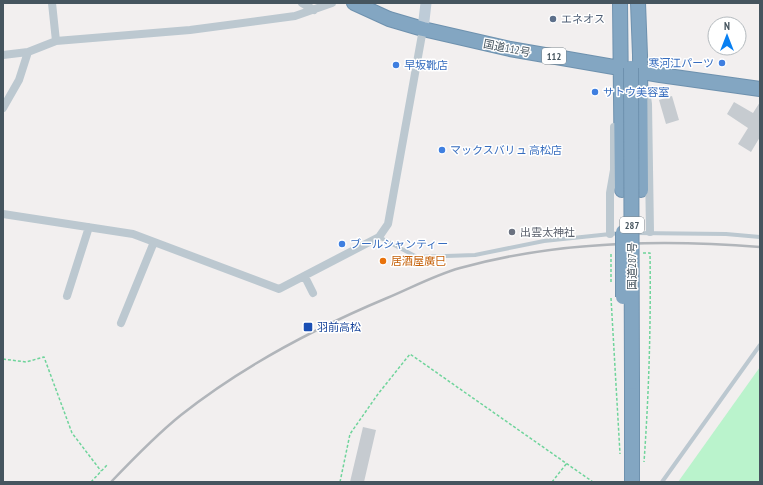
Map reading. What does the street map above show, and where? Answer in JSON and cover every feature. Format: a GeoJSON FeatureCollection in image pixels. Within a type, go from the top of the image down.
{"type":"FeatureCollection","features":[{"type":"Feature","properties":{"kind":"highway","name":"国道112号"},"geometry":{"type":"LineString","coordinates":[[354,3],[389,19],[423,29],[510,49],[640,72],[760,89]]}},
{"type":"Feature","properties":{"kind":"highway","name":"287"},"geometry":{"type":"LineString","coordinates":[[620,3],[622,68],[622,190],[632,382]]}},
{"type":"Feature","properties":{"kind":"highway","name":"国道287号"},"geometry":{"type":"LineString","coordinates":[[629,3],[633,257],[632,482]]}},
{"type":"Feature","properties":{"kind":"highway","name":"287"},"geometry":{"type":"LineString","coordinates":[[632,382],[641,190],[638,3]]}},
{"type":"Feature","properties":{"kind":"street"},"geometry":{"type":"LineString","coordinates":[[52,3],[56,41]]}},
{"type":"Feature","properties":{"kind":"street"},"geometry":{"type":"LineString","coordinates":[[302,3],[314,10]]}},
{"type":"Feature","properties":{"kind":"street"},"geometry":{"type":"LineString","coordinates":[[3,55],[28,52],[56,41],[245,24],[295,16],[332,3]]}},
{"type":"Feature","properties":{"kind":"street"},"geometry":{"type":"LineString","coordinates":[[3,214],[133,234],[279,288],[305,276],[380,237],[388,224],[423,29],[426,3]]}},
{"type":"Feature","properties":{"kind":"street"},"geometry":{"type":"LineString","coordinates":[[3,108],[19,80],[28,52]]}},
{"type":"Feature","properties":{"kind":"street"},"geometry":{"type":"LineString","coordinates":[[610,234],[610,193],[614,170],[614,101],[622,92]]}},
{"type":"Feature","properties":{"kind":"street"},"geometry":{"type":"LineString","coordinates":[[640,92],[647,97],[648,104],[650,232]]}},
{"type":"Feature","properties":{"kind":"street"},"geometry":{"type":"LineString","coordinates":[[67,296],[89,227]]}},
{"type":"Feature","properties":{"kind":"street"},"geometry":{"type":"LineString","coordinates":[[121,323],[154,242]]}},
{"type":"Feature","properties":{"kind":"street"},"geometry":{"type":"LineString","coordinates":[[305,276],[313,293]]}},
{"type":"Feature","properties":{"kind":"lane"},"geometry":{"type":"LineString","coordinates":[[380,237],[417,257],[475,254],[544,241],[610,234],[650,232],[726,234],[760,237]]}},
{"type":"Feature","properties":{"kind":"lane"},"geometry":{"type":"LineString","coordinates":[[662,482],[760,345]]}},
{"type":"Feature","properties":{"kind":"path"},"geometry":{"type":"LineString","coordinates":[[340,482],[350,434],[378,394],[410,354],[593,482]]}},
{"type":"Feature","properties":{"kind":"path"},"geometry":{"type":"LineString","coordinates":[[3,359],[26,362],[44,357],[72,432],[101,472]]}},
{"type":"Feature","properties":{"kind":"path"},"geometry":{"type":"LineString","coordinates":[[552,482],[567,463]]}},
{"type":"Feature","properties":{"kind":"path"},"geometry":{"type":"LineString","coordinates":[[91,482],[107,465]]}},
{"type":"Feature","properties":{"kind":"green space"},"geometry":{"type":"Polygon","coordinates":[[[760,367],[760,482],[678,482],[760,367]]]}},
{"type":"Feature","properties":{"kind":"building"},"geometry":{"type":"Polygon","coordinates":[[[672,96],[679,120],[666,124],[659,100],[672,96]]]}},
{"type":"Feature","properties":{"kind":"building"},"geometry":{"type":"Polygon","coordinates":[[[734,102],[753,113],[760,102],[760,137],[751,152],[738,144],[748,128],[727,114],[734,102]]]}},
{"type":"Feature","properties":{"kind":"building"},"geometry":{"type":"Polygon","coordinates":[[[363,427],[376,430],[364,482],[350,482],[363,427]]]}},
{"type":"Feature","properties":{"kind":"railway"},"geometry":{"type":"LineString","coordinates":[[111,482],[136,456],[181,415],[229,380],[254,364],[332,322],[441,274],[497,259],[571,247],[647,243],[722,244],[760,247]]}},
{"type":"Feature","properties":{"kind":"place","name":"エネオス"},"geometry":{"type":"Point","coordinates":[553,19]}},
{"type":"Feature","properties":{"kind":"place","name":"寒河江パーツ"},"geometry":{"type":"Point","coordinates":[722,63]}},
{"type":"Feature","properties":{"kind":"place","name":"早坂靴店"},"geometry":{"type":"Point","coordinates":[396,65]}},
{"type":"Feature","properties":{"kind":"place","name":"サトウ美容室"},"geometry":{"type":"Point","coordinates":[595,92]}},
{"type":"Feature","properties":{"kind":"place","name":"マックスバリュ 高松店"},"geometry":{"type":"Point","coordinates":[442,150]}},
{"type":"Feature","properties":{"kind":"place","name":"出雲太神社"},"geometry":{"type":"Point","coordinates":[512,232]}},
{"type":"Feature","properties":{"kind":"place","name":"ブールシャンティー"},"geometry":{"type":"Point","coordinates":[342,244]}},
{"type":"Feature","properties":{"kind":"place","name":"居酒屋廣巳"},"geometry":{"type":"Point","coordinates":[383,261]}},
{"type":"Feature","properties":{"kind":"place","name":"羽前高松"},"geometry":{"type":"Point","coordinates":[308,327]}}]}
